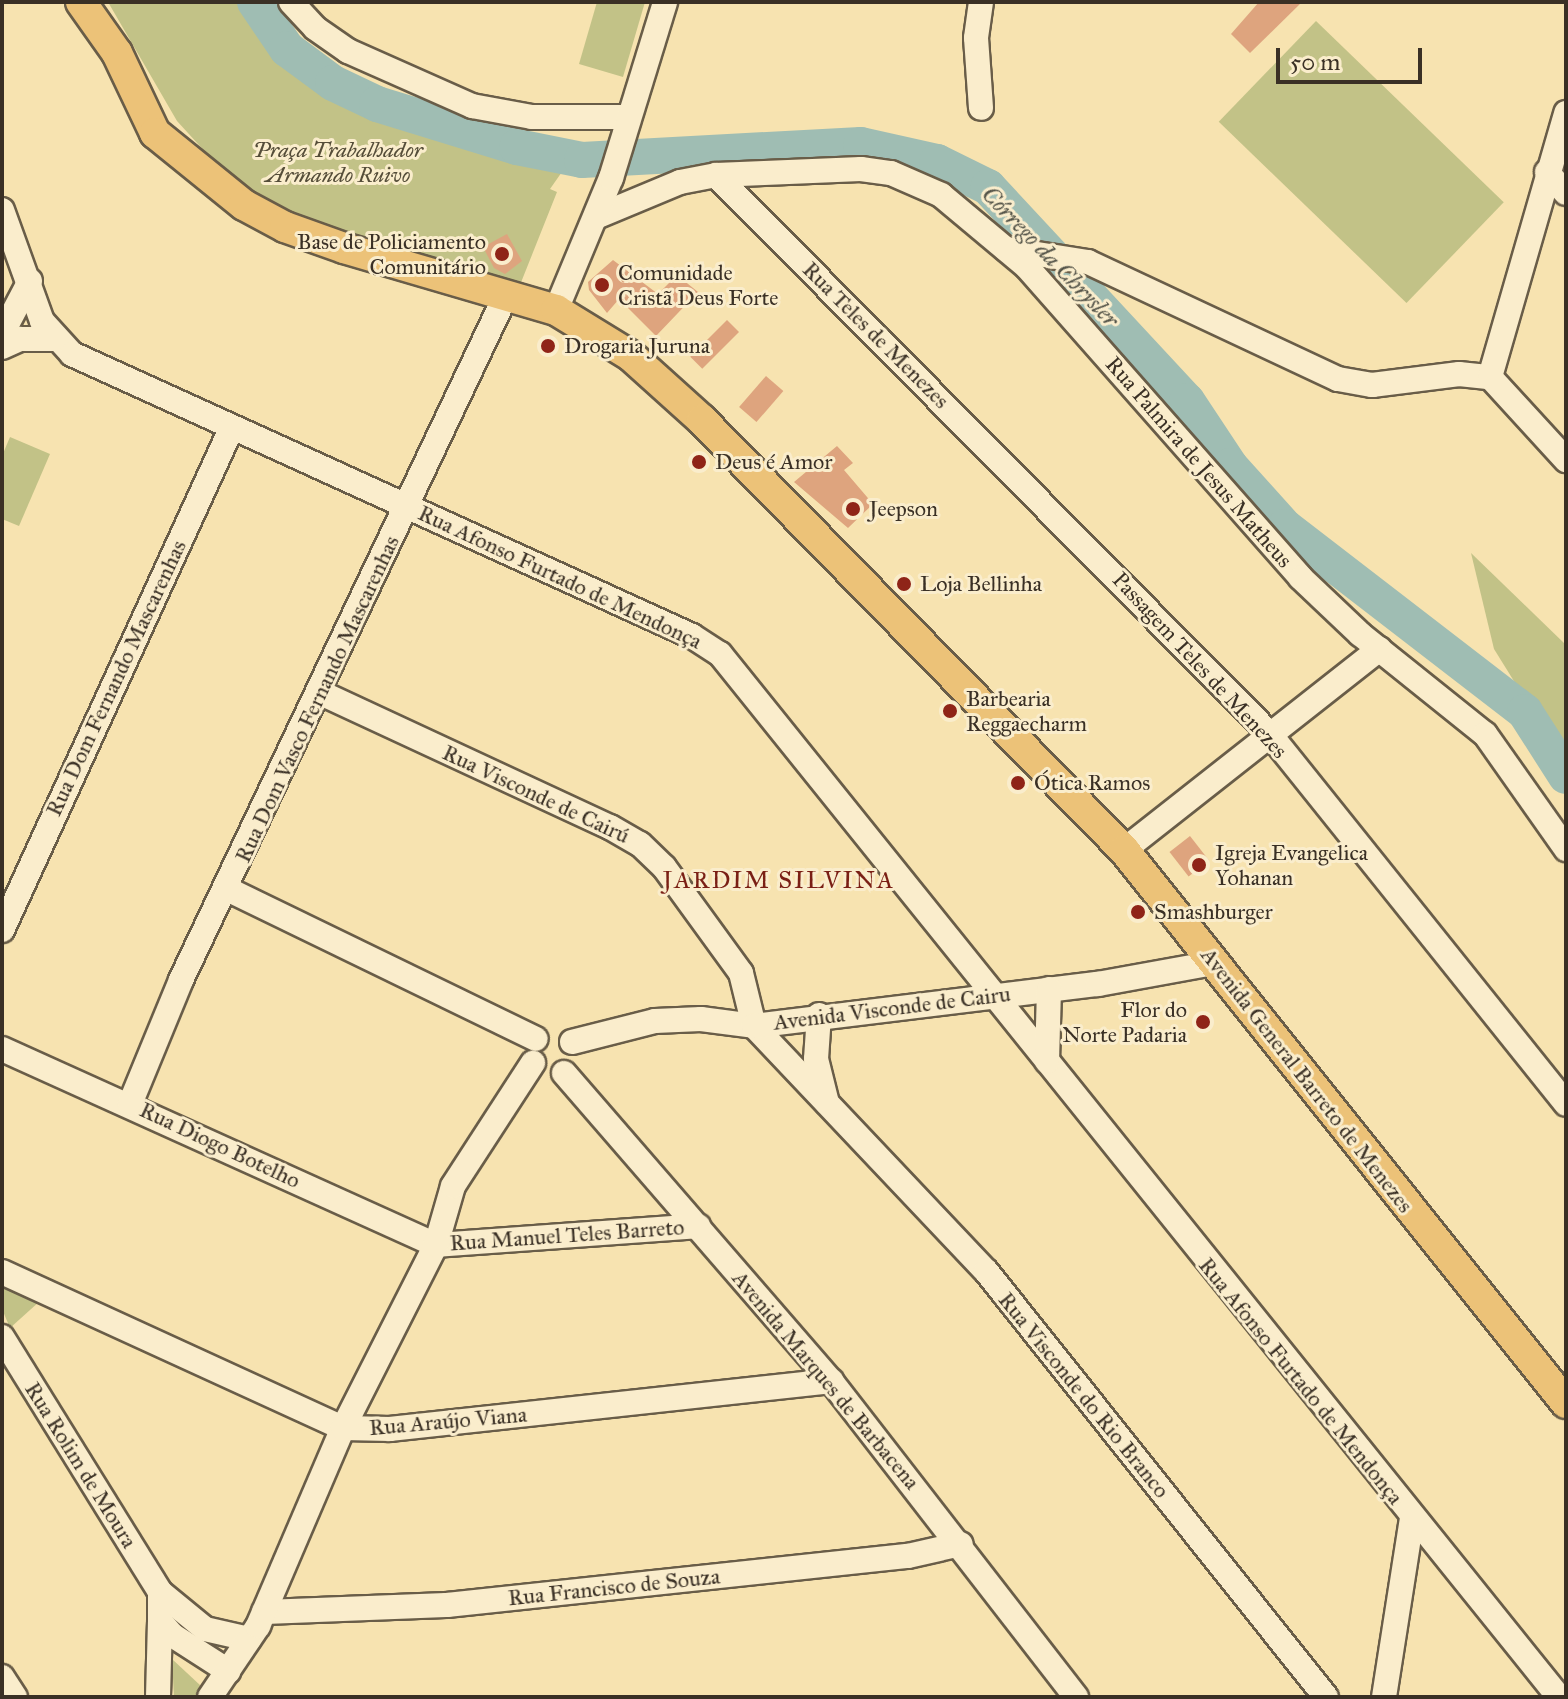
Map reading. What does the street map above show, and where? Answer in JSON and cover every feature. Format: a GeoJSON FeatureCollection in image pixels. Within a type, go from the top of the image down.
{"type":"FeatureCollection","features":[{"type":"Feature","properties":{"kind":"main road","name":"Avenida General Barreto de Menezes"},"geometry":{"type":"LineString","coordinates":[[81,2],[117,53]]}},
{"type":"Feature","properties":{"kind":"main road","name":"Avenida General Barreto de Menezes"},"geometry":{"type":"LineString","coordinates":[[97,2],[155,133],[244,205],[285,227],[344,248],[556,310],[631,356],[702,420],[1124,850],[1566,1403]]}},
{"type":"Feature","properties":{"kind":"street"},"geometry":{"type":"LineString","coordinates":[[291,2],[315,28],[348,51],[472,106],[532,117],[629,117]]}},
{"type":"Feature","properties":{"kind":"street"},"geometry":{"type":"LineString","coordinates":[[556,310],[611,178],[665,2]]}},
{"type":"Feature","properties":{"kind":"street"},"geometry":{"type":"LineString","coordinates":[[981,2],[976,48],[981,108]]}},
{"type":"Feature","properties":{"kind":"street"},"geometry":{"type":"LineString","coordinates":[[1490,377],[1566,113]]}},
{"type":"Feature","properties":{"kind":"street","name":"Rua Palmira de Jesus Matheus"},"geometry":{"type":"LineString","coordinates":[[596,217],[680,182],[716,175],[861,169],[891,173],[941,195],[1018,249],[1255,529],[1379,649],[1485,734],[1566,849]]}},
{"type":"Feature","properties":{"kind":"street"},"geometry":{"type":"LineString","coordinates":[[1547,172],[1566,193]]}},
{"type":"Feature","properties":{"kind":"street","name":"Rua Teles de Menezes"},"geometry":{"type":"LineString","coordinates":[[716,175],[1002,461]]}},
{"type":"Feature","properties":{"kind":"street"},"geometry":{"type":"LineString","coordinates":[[2,210],[42,321],[54,339]]}},
{"type":"Feature","properties":{"kind":"street"},"geometry":{"type":"LineString","coordinates":[[1018,249],[1088,262],[1338,379],[1372,385],[1459,374],[1490,377],[1566,460]]}},
{"type":"Feature","properties":{"kind":"street"},"geometry":{"type":"LineString","coordinates":[[2,334],[30,281]]}},
{"type":"Feature","properties":{"kind":"street","name":"Rua Dom Vasco Fernando Mascarenhas"},"geometry":{"type":"LineString","coordinates":[[130,1104],[181,980],[321,693],[506,295]]}},
{"type":"Feature","properties":{"kind":"street"},"geometry":{"type":"LineString","coordinates":[[2,347],[20,339],[54,339]]}},
{"type":"Feature","properties":{"kind":"street","name":"Rua Afonso Furtado de Mendonça"},"geometry":{"type":"LineString","coordinates":[[54,339],[100,368],[692,636],[720,654],[1559,1697]]}},
{"type":"Feature","properties":{"kind":"street","name":"Rua Dom Fernando Mascarenhas"},"geometry":{"type":"LineString","coordinates":[[2,930],[232,427]]}},
{"type":"Feature","properties":{"kind":"street","name":"Passagem Teles de Menezes"},"geometry":{"type":"LineString","coordinates":[[1002,461],[1269,733],[1566,1104]]}},
{"type":"Feature","properties":{"kind":"street"},"geometry":{"type":"LineString","coordinates":[[1124,850],[1379,649]]}},
{"type":"Feature","properties":{"kind":"street","name":"Rua Visconde de Cairú"},"geometry":{"type":"LineString","coordinates":[[321,693],[640,844],[664,867],[741,973],[754,1026]]}},
{"type":"Feature","properties":{"kind":"street"},"geometry":{"type":"LineString","coordinates":[[210,1697],[264,1612],[343,1428],[458,1199],[469,1162],[534,1051],[552,1031],[572,1042],[573,1062],[564,1073],[543,1073],[534,1051],[227,889]]}},
{"type":"Feature","properties":{"kind":"street","name":"Avenida Visconde de Cairu"},"geometry":{"type":"LineString","coordinates":[[572,1042],[655,1021],[701,1019],[754,1026],[819,1015],[1049,989],[1214,963]]}},
{"type":"Feature","properties":{"kind":"street"},"geometry":{"type":"LineString","coordinates":[[1047,1061],[1049,989]]}},
{"type":"Feature","properties":{"kind":"street","name":"Rua Visconde do Rio Branco"},"geometry":{"type":"LineString","coordinates":[[819,1015],[816,1059],[828,1106]]}},
{"type":"Feature","properties":{"kind":"street","name":"Rua Visconde do Rio Branco"},"geometry":{"type":"LineString","coordinates":[[754,1026],[986,1271],[1326,1697]]}},
{"type":"Feature","properties":{"kind":"street","name":"Rua Diogo Botelho"},"geometry":{"type":"LineString","coordinates":[[2,1049],[437,1236]]}},
{"type":"Feature","properties":{"kind":"street","name":"Avenida Marques de Barbacena"},"geometry":{"type":"LineString","coordinates":[[564,1073],[831,1381],[961,1544],[1074,1697]]}},
{"type":"Feature","properties":{"kind":"street","name":"Rua Manuel Teles Barreto"},"geometry":{"type":"LineString","coordinates":[[437,1236],[698,1226]]}},
{"type":"Feature","properties":{"kind":"street","name":"Rua Araújo Viana"},"geometry":{"type":"LineString","coordinates":[[2,1272],[343,1428],[390,1429],[831,1381]]}},
{"type":"Feature","properties":{"kind":"street","name":"Rua Rolim de Moura"},"geometry":{"type":"LineString","coordinates":[[2,1337],[160,1592],[205,1629],[249,1639]]}},
{"type":"Feature","properties":{"kind":"street"},"geometry":{"type":"LineString","coordinates":[[1384,1697],[1412,1518]]}},
{"type":"Feature","properties":{"kind":"street","name":"Rua Francisco de Souza"},"geometry":{"type":"LineString","coordinates":[[264,1612],[447,1605],[908,1556],[961,1544]]}},
{"type":"Feature","properties":{"kind":"street"},"geometry":{"type":"LineString","coordinates":[[158,1697],[160,1592]]}},
{"type":"Feature","properties":{"kind":"street"},"geometry":{"type":"LineString","coordinates":[[160,1621],[195,1654],[228,1671]]}},
{"type":"Feature","properties":{"kind":"street"},"geometry":{"type":"LineString","coordinates":[[2,1677],[15,1697]]}},
{"type":"Feature","properties":{"kind":"green space","name":"Praça Trabalhador Armando Ruivo"},"geometry":{"type":"Polygon","coordinates":[[[108,2],[242,2],[284,53],[329,85],[420,124],[564,169],[550,189],[557,192],[518,290],[465,276],[271,206],[230,179],[177,121],[108,2]]]}},
{"type":"Feature","properties":{"kind":"green space"},"geometry":{"type":"Polygon","coordinates":[[[597,2],[645,2],[623,77],[579,64],[597,2]]]}},
{"type":"Feature","properties":{"kind":"green space"},"geometry":{"type":"Polygon","coordinates":[[[1316,21],[1504,202],[1406,303],[1219,122],[1316,21]]]}},
{"type":"Feature","properties":{"kind":"green space"},"geometry":{"type":"Polygon","coordinates":[[[10,437],[50,454],[19,526],[2,519],[2,456],[10,437]]]}},
{"type":"Feature","properties":{"kind":"green space"},"geometry":{"type":"Polygon","coordinates":[[[1471,553],[1566,645],[1566,765],[1494,649],[1471,553]]]}},
{"type":"Feature","properties":{"kind":"green space"},"geometry":{"type":"Polygon","coordinates":[[[2,1282],[40,1301],[10,1328],[2,1309],[2,1282]]]}},
{"type":"Feature","properties":{"kind":"green space"},"geometry":{"type":"Polygon","coordinates":[[[172,1659],[201,1686],[195,1697],[174,1697],[172,1659]]]}},
{"type":"Feature","properties":{"kind":"building"},"geometry":{"type":"Polygon","coordinates":[[[1259,2],[1302,2],[1250,53],[1231,34],[1259,2]]]}},
{"type":"Feature","properties":{"kind":"building","name":"Base de Policiamento Comunitário"},"geometry":{"type":"Polygon","coordinates":[[[507,234],[522,261],[505,274],[494,268],[483,247],[507,234]]]}},
{"type":"Feature","properties":{"kind":"building"},"geometry":{"type":"Polygon","coordinates":[[[613,260],[658,294],[677,275],[698,292],[656,336],[619,299],[607,313],[589,290],[588,282],[613,260]]]}},
{"type":"Feature","properties":{"kind":"building"},"geometry":{"type":"Polygon","coordinates":[[[727,320],[739,332],[702,369],[690,357],[727,320]]]}},
{"type":"Feature","properties":{"kind":"building"},"geometry":{"type":"Polygon","coordinates":[[[766,376],[783,391],[756,422],[739,407],[766,376]]]}},
{"type":"Feature","properties":{"kind":"building"},"geometry":{"type":"Polygon","coordinates":[[[837,446],[853,463],[844,470],[873,504],[848,528],[794,482],[837,446]]]}},
{"type":"Feature","properties":{"kind":"building"},"geometry":{"type":"Polygon","coordinates":[[[1190,836],[1209,860],[1189,876],[1170,852],[1190,836]]]}},
{"type":"Feature","properties":{"kind":"waterway","name":"Córrego da Chrysler"},"geometry":{"type":"LineString","coordinates":[[255,2],[287,49],[333,83],[377,104],[517,147],[582,160],[861,145],[937,162],[988,187],[1187,401],[1230,466],[1285,527],[1525,712],[1566,776]]}},
{"type":"Feature","properties":{"kind":"place","name":"Base de Policiamento Comunitário"},"geometry":{"type":"Point","coordinates":[502,254]}},
{"type":"Feature","properties":{"kind":"place","name":"Comunidade Cristã Deus Forte"},"geometry":{"type":"Point","coordinates":[602,285]}},
{"type":"Feature","properties":{"kind":"place","name":"Drogaria Juruna"},"geometry":{"type":"Point","coordinates":[548,346]}},
{"type":"Feature","properties":{"kind":"place","name":"Deus é Amor"},"geometry":{"type":"Point","coordinates":[699,462]}},
{"type":"Feature","properties":{"kind":"place","name":"Jeepson"},"geometry":{"type":"Point","coordinates":[853,509]}},
{"type":"Feature","properties":{"kind":"place","name":"Loja Bellinha"},"geometry":{"type":"Point","coordinates":[904,584]}},
{"type":"Feature","properties":{"kind":"place","name":"Barbearia Reggaecharm"},"geometry":{"type":"Point","coordinates":[950,711]}},
{"type":"Feature","properties":{"kind":"place","name":"Ótica Ramos"},"geometry":{"type":"Point","coordinates":[1018,783]}},
{"type":"Feature","properties":{"kind":"place","name":"Igreja Evangelica Yohanan"},"geometry":{"type":"Point","coordinates":[1199,865]}},
{"type":"Feature","properties":{"kind":"place","name":"Smashburger"},"geometry":{"type":"Point","coordinates":[1138,912]}},
{"type":"Feature","properties":{"kind":"place","name":"Flor do Norte Padaria"},"geometry":{"type":"Point","coordinates":[1203,1022]}},
{"type":"Feature","properties":{"kind":"district","name":"JARDIM SILVINA"},"geometry":{"type":"Point","coordinates":[779,881]}}]}
